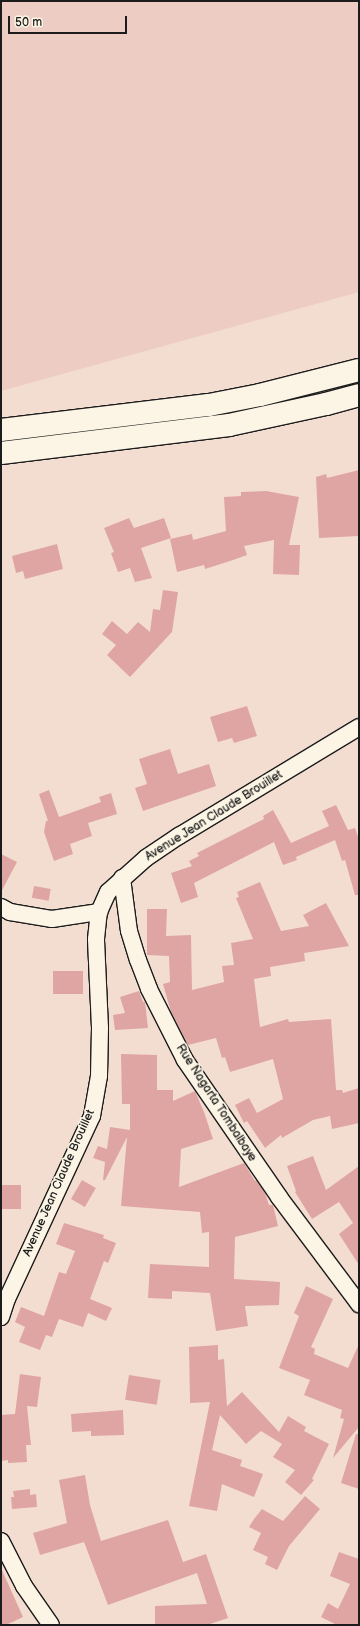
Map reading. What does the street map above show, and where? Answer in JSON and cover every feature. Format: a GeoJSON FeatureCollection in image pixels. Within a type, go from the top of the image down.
{"type":"FeatureCollection","features":[{"type":"Feature","properties":{"kind":"main road"},"geometry":{"type":"LineString","coordinates":[[1,430],[209,405],[260,395],[359,370]]}},
{"type":"Feature","properties":{"kind":"main road"},"geometry":{"type":"LineString","coordinates":[[1,453],[229,425],[319,406],[359,395]]}},
{"type":"Feature","properties":{"kind":"street","name":"Avenue Jean Claude Brouillet"},"geometry":{"type":"LineString","coordinates":[[1,1317],[7,1299],[92,1116],[99,1076],[100,1028],[96,946],[99,912],[108,892],[146,858],[179,836],[359,727]]}},
{"type":"Feature","properties":{"kind":"street","name":"Rue Nagarta Tombalbaye"},"geometry":{"type":"LineString","coordinates":[[122,878],[130,930],[138,960],[149,989],[185,1060],[279,1197],[359,1304]]}},
{"type":"Feature","properties":{"kind":"street"},"geometry":{"type":"LineString","coordinates":[[1,907],[10,912],[52,919],[99,912]]}},
{"type":"Feature","properties":{"kind":"street"},"geometry":{"type":"LineString","coordinates":[[1,1541],[24,1586],[51,1625]]}},
{"type":"Feature","properties":{"kind":"shaded area"},"geometry":{"type":"Polygon","coordinates":[[[1,1],[359,1],[359,292],[1,391],[1,1]]]}},
{"type":"Feature","properties":{"kind":"building"},"geometry":{"type":"Polygon","coordinates":[[[359,470],[359,536],[319,538],[316,477],[326,474],[327,478],[359,470]]]}},
{"type":"Feature","properties":{"kind":"building"},"geometry":{"type":"Polygon","coordinates":[[[266,491],[299,497],[289,545],[300,545],[299,575],[273,574],[274,540],[244,546],[247,555],[233,560],[205,569],[204,565],[177,572],[170,539],[192,534],[193,540],[226,531],[224,497],[241,496],[241,492],[266,491]]]}},
{"type":"Feature","properties":{"kind":"building"},"geometry":{"type":"Polygon","coordinates":[[[129,518],[134,528],[164,518],[171,538],[141,548],[152,578],[135,582],[130,568],[118,572],[111,553],[114,552],[104,528],[129,518]]]}},
{"type":"Feature","properties":{"kind":"building"},"geometry":{"type":"Polygon","coordinates":[[[57,544],[63,569],[25,579],[23,571],[16,573],[12,556],[57,544]]]}},
{"type":"Feature","properties":{"kind":"building"},"geometry":{"type":"Polygon","coordinates":[[[163,590],[178,592],[172,632],[130,677],[107,655],[116,645],[102,634],[112,621],[127,634],[138,622],[150,632],[153,609],[160,610],[163,590]]]}},
{"type":"Feature","properties":{"kind":"building"},"geometry":{"type":"Polygon","coordinates":[[[247,706],[257,736],[234,743],[232,738],[218,742],[210,717],[247,706]]]}},
{"type":"Feature","properties":{"kind":"building"},"geometry":{"type":"Polygon","coordinates":[[[170,749],[178,774],[209,764],[216,786],[143,811],[135,788],[147,784],[139,759],[170,749]]]}},
{"type":"Feature","properties":{"kind":"building"},"geometry":{"type":"Polygon","coordinates":[[[49,790],[59,817],[101,802],[99,797],[111,793],[117,814],[88,823],[92,836],[70,844],[73,854],[54,861],[44,832],[46,821],[48,821],[39,794],[49,790]]]}},
{"type":"Feature","properties":{"kind":"building"},"geometry":{"type":"Polygon","coordinates":[[[336,805],[348,830],[355,828],[359,840],[359,895],[355,895],[345,860],[342,861],[335,840],[296,857],[297,860],[283,865],[274,842],[194,883],[198,897],[181,903],[171,873],[192,866],[189,861],[199,856],[197,853],[264,819],[263,816],[273,810],[291,843],[329,826],[322,811],[336,805]]]}},
{"type":"Feature","properties":{"kind":"building"},"geometry":{"type":"Polygon","coordinates":[[[1,854],[17,862],[1,892],[1,854]]]}},
{"type":"Feature","properties":{"kind":"building"},"geometry":{"type":"Polygon","coordinates":[[[260,882],[281,931],[309,926],[303,915],[326,903],[349,946],[304,953],[305,961],[270,967],[271,976],[254,979],[260,1027],[288,1019],[289,1022],[331,1019],[336,1090],[342,1090],[343,1093],[359,1088],[359,1123],[332,1129],[330,1116],[313,1120],[282,1138],[281,1135],[265,1148],[247,1121],[244,1123],[235,1105],[249,1098],[257,1113],[283,1099],[273,1059],[230,1072],[225,1057],[222,1058],[216,1038],[188,1045],[171,1012],[163,984],[170,982],[169,956],[147,955],[147,909],[167,909],[166,936],[191,935],[192,990],[224,982],[222,966],[234,965],[231,943],[253,939],[236,898],[239,897],[237,892],[260,882]]]}},
{"type":"Feature","properties":{"kind":"building"},"geometry":{"type":"Polygon","coordinates":[[[34,886],[51,889],[49,901],[32,898],[34,886]]]}},
{"type":"Feature","properties":{"kind":"building"},"geometry":{"type":"Polygon","coordinates":[[[53,971],[83,971],[83,994],[53,994],[53,971]]]}},
{"type":"Feature","properties":{"kind":"building"},"geometry":{"type":"Polygon","coordinates":[[[139,991],[143,1002],[145,1002],[148,1028],[115,1030],[113,1015],[125,1013],[120,997],[139,991]]]}},
{"type":"Feature","properties":{"kind":"building"},"geometry":{"type":"Polygon","coordinates":[[[121,1054],[157,1055],[157,1090],[173,1090],[173,1101],[195,1091],[213,1139],[181,1149],[179,1187],[244,1163],[255,1181],[256,1180],[265,1193],[269,1205],[273,1205],[278,1226],[235,1237],[234,1279],[280,1282],[279,1305],[245,1306],[248,1326],[216,1331],[210,1293],[172,1291],[172,1299],[148,1298],[150,1264],[209,1267],[209,1232],[202,1233],[200,1212],[121,1206],[127,1137],[105,1180],[103,1180],[105,1162],[93,1158],[98,1146],[107,1149],[110,1127],[130,1130],[130,1104],[122,1104],[121,1054]]]}},
{"type":"Feature","properties":{"kind":"building"},"geometry":{"type":"Polygon","coordinates":[[[313,1156],[326,1190],[359,1166],[359,1265],[339,1234],[353,1223],[339,1202],[312,1219],[295,1192],[296,1191],[287,1166],[313,1156]]]}},
{"type":"Feature","properties":{"kind":"building"},"geometry":{"type":"Polygon","coordinates":[[[82,1180],[96,1188],[85,1207],[71,1199],[82,1180]]]}},
{"type":"Feature","properties":{"kind":"building"},"geometry":{"type":"Polygon","coordinates":[[[1,1185],[21,1185],[21,1209],[1,1209],[1,1185]]]}},
{"type":"Feature","properties":{"kind":"building"},"geometry":{"type":"Polygon","coordinates":[[[64,1223],[104,1235],[103,1238],[116,1243],[108,1263],[104,1261],[90,1299],[112,1308],[106,1321],[88,1313],[83,1327],[59,1319],[52,1337],[46,1335],[40,1350],[19,1342],[25,1327],[15,1322],[21,1307],[44,1316],[59,1272],[66,1274],[75,1251],[56,1244],[64,1223]]]}},
{"type":"Feature","properties":{"kind":"building"},"geometry":{"type":"Polygon","coordinates":[[[306,1286],[333,1299],[311,1347],[315,1349],[314,1354],[348,1368],[359,1344],[359,1427],[333,1458],[344,1419],[340,1418],[342,1410],[304,1395],[310,1380],[279,1368],[299,1316],[294,1313],[306,1286]]]}},
{"type":"Feature","properties":{"kind":"building"},"geometry":{"type":"Polygon","coordinates":[[[218,1345],[218,1360],[224,1359],[227,1406],[242,1392],[279,1432],[288,1416],[306,1427],[304,1431],[329,1444],[312,1479],[314,1480],[301,1495],[285,1482],[295,1470],[273,1457],[282,1444],[261,1431],[246,1444],[220,1415],[212,1450],[242,1460],[240,1466],[263,1474],[254,1497],[222,1484],[217,1511],[189,1506],[210,1402],[190,1403],[189,1347],[218,1345]]]}},
{"type":"Feature","properties":{"kind":"building"},"geometry":{"type":"Polygon","coordinates":[[[20,1374],[41,1377],[37,1407],[27,1406],[31,1445],[26,1445],[27,1462],[8,1463],[8,1460],[1,1461],[1,1415],[15,1414],[20,1374]]]}},
{"type":"Feature","properties":{"kind":"building"},"geometry":{"type":"Polygon","coordinates":[[[129,1375],[161,1380],[157,1405],[125,1400],[129,1375]]]}},
{"type":"Feature","properties":{"kind":"building"},"geometry":{"type":"Polygon","coordinates":[[[123,1410],[124,1435],[91,1436],[91,1431],[72,1432],[71,1414],[123,1410]]]}},
{"type":"Feature","properties":{"kind":"building"},"geometry":{"type":"Polygon","coordinates":[[[356,1434],[359,1434],[359,1489],[341,1483],[356,1434]]]}},
{"type":"Feature","properties":{"kind":"building"},"geometry":{"type":"Polygon","coordinates":[[[85,1475],[90,1505],[101,1541],[168,1520],[183,1562],[206,1554],[228,1618],[207,1625],[155,1625],[155,1606],[207,1604],[197,1573],[108,1605],[84,1542],[40,1555],[33,1533],[67,1523],[59,1480],[85,1475]]]}},
{"type":"Feature","properties":{"kind":"building"},"geometry":{"type":"Polygon","coordinates":[[[30,1489],[30,1495],[36,1494],[37,1507],[12,1509],[11,1497],[14,1497],[13,1491],[30,1489]]]}},
{"type":"Feature","properties":{"kind":"building"},"geometry":{"type":"Polygon","coordinates":[[[305,1496],[320,1509],[289,1546],[277,1570],[265,1564],[268,1557],[253,1550],[261,1533],[249,1527],[262,1509],[283,1521],[305,1496]]]}},
{"type":"Feature","properties":{"kind":"building"},"geometry":{"type":"Polygon","coordinates":[[[339,1552],[359,1559],[359,1625],[337,1625],[321,1617],[328,1603],[338,1609],[350,1584],[330,1576],[339,1552]]]}},
{"type":"Feature","properties":{"kind":"building"},"geometry":{"type":"Polygon","coordinates":[[[1,1568],[23,1617],[6,1625],[1,1625],[1,1568]]]}}]}
